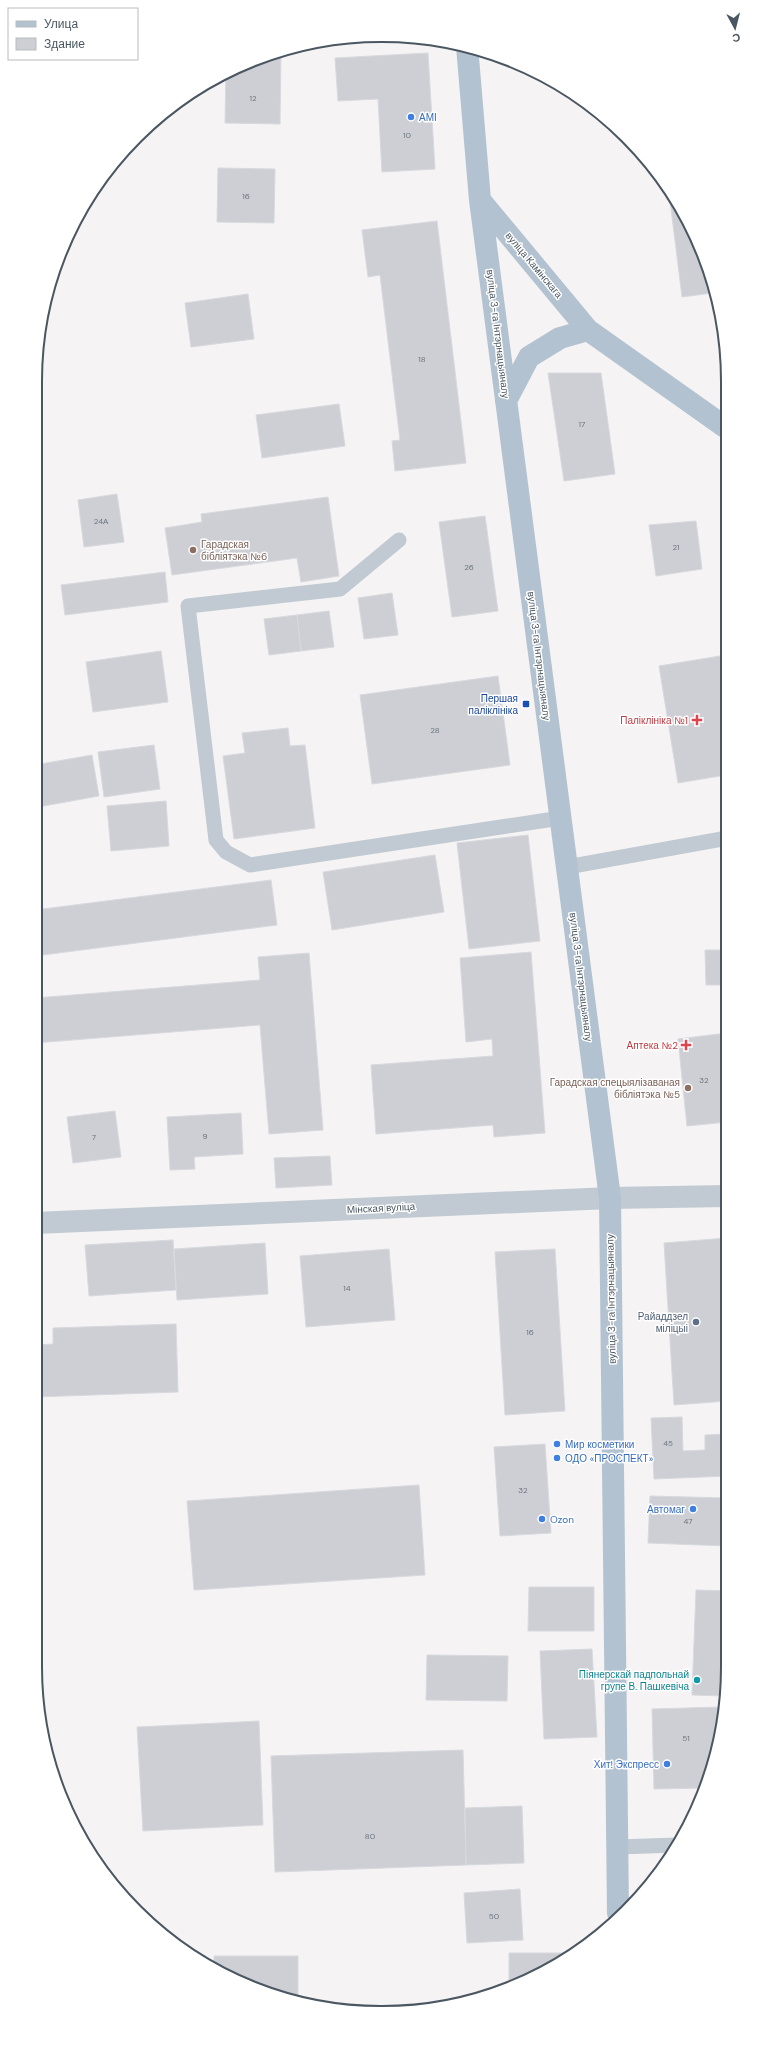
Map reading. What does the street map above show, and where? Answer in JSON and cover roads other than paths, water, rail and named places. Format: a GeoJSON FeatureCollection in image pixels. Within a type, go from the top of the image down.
{"type":"FeatureCollection","features":[{"type":"Feature","properties":{"kind":"main road","name":"вуліца 3-га Інтэрнацыяналу"},"geometry":{"type":"LineString","coordinates":[[468,54],[480,200],[610,1198],[618,1911]]}},
{"type":"Feature","properties":{"kind":"main road","name":"вуліца Камінскага"},"geometry":{"type":"LineString","coordinates":[[480,200],[588,330],[721,424]]}},
{"type":"Feature","properties":{"kind":"main road"},"geometry":{"type":"LineString","coordinates":[[506,401],[529,357],[560,338],[588,330]]}},
{"type":"Feature","properties":{"kind":"street","name":"Мінская вуліца"},"geometry":{"type":"LineString","coordinates":[[42,1223],[610,1198],[721,1196]]}},
{"type":"Feature","properties":{"kind":"lane"},"geometry":{"type":"LineString","coordinates":[[399,540],[340,589],[188,606],[216,840],[226,852],[250,865],[561,818]]}},
{"type":"Feature","properties":{"kind":"lane"},"geometry":{"type":"LineString","coordinates":[[567,867],[721,839]]}},
{"type":"Feature","properties":{"kind":"lane"},"geometry":{"type":"LineString","coordinates":[[618,1847],[670,1845]]}},
{"type":"Feature","properties":{"kind":"place","name":"АМІ"},"geometry":{"type":"Point","coordinates":[411,117]}},
{"type":"Feature","properties":{"kind":"place","name":"Гарадская бібліятэка №6"},"geometry":{"type":"Point","coordinates":[193,550]}},
{"type":"Feature","properties":{"kind":"place","name":"Першая паліклініка"},"geometry":{"type":"Point","coordinates":[526,704]}},
{"type":"Feature","properties":{"kind":"place","name":"Паліклініка №1"},"geometry":{"type":"Point","coordinates":[697,720]}},
{"type":"Feature","properties":{"kind":"place","name":"Аптека №2"},"geometry":{"type":"Point","coordinates":[686,1045]}},
{"type":"Feature","properties":{"kind":"place","name":"Гарадская спецыялізаваная бібліятэка №5"},"geometry":{"type":"Point","coordinates":[688,1088]}},
{"type":"Feature","properties":{"kind":"place","name":"Райаддзел міліцыі"},"geometry":{"type":"Point","coordinates":[696,1322]}},
{"type":"Feature","properties":{"kind":"place","name":"Мир косметики"},"geometry":{"type":"Point","coordinates":[557,1444]}},
{"type":"Feature","properties":{"kind":"place","name":"ОДО «ПРОСПЕКТ»"},"geometry":{"type":"Point","coordinates":[557,1458]}},
{"type":"Feature","properties":{"kind":"place","name":"Автомаг"},"geometry":{"type":"Point","coordinates":[693,1509]}},
{"type":"Feature","properties":{"kind":"place","name":"Ozon"},"geometry":{"type":"Point","coordinates":[542,1519]}},
{"type":"Feature","properties":{"kind":"place","name":"Піянерскай падпольнай групе В. Пашкевіча"},"geometry":{"type":"Point","coordinates":[697,1680]}},
{"type":"Feature","properties":{"kind":"place","name":"Хит! Экспресс"},"geometry":{"type":"Point","coordinates":[667,1764]}}]}
